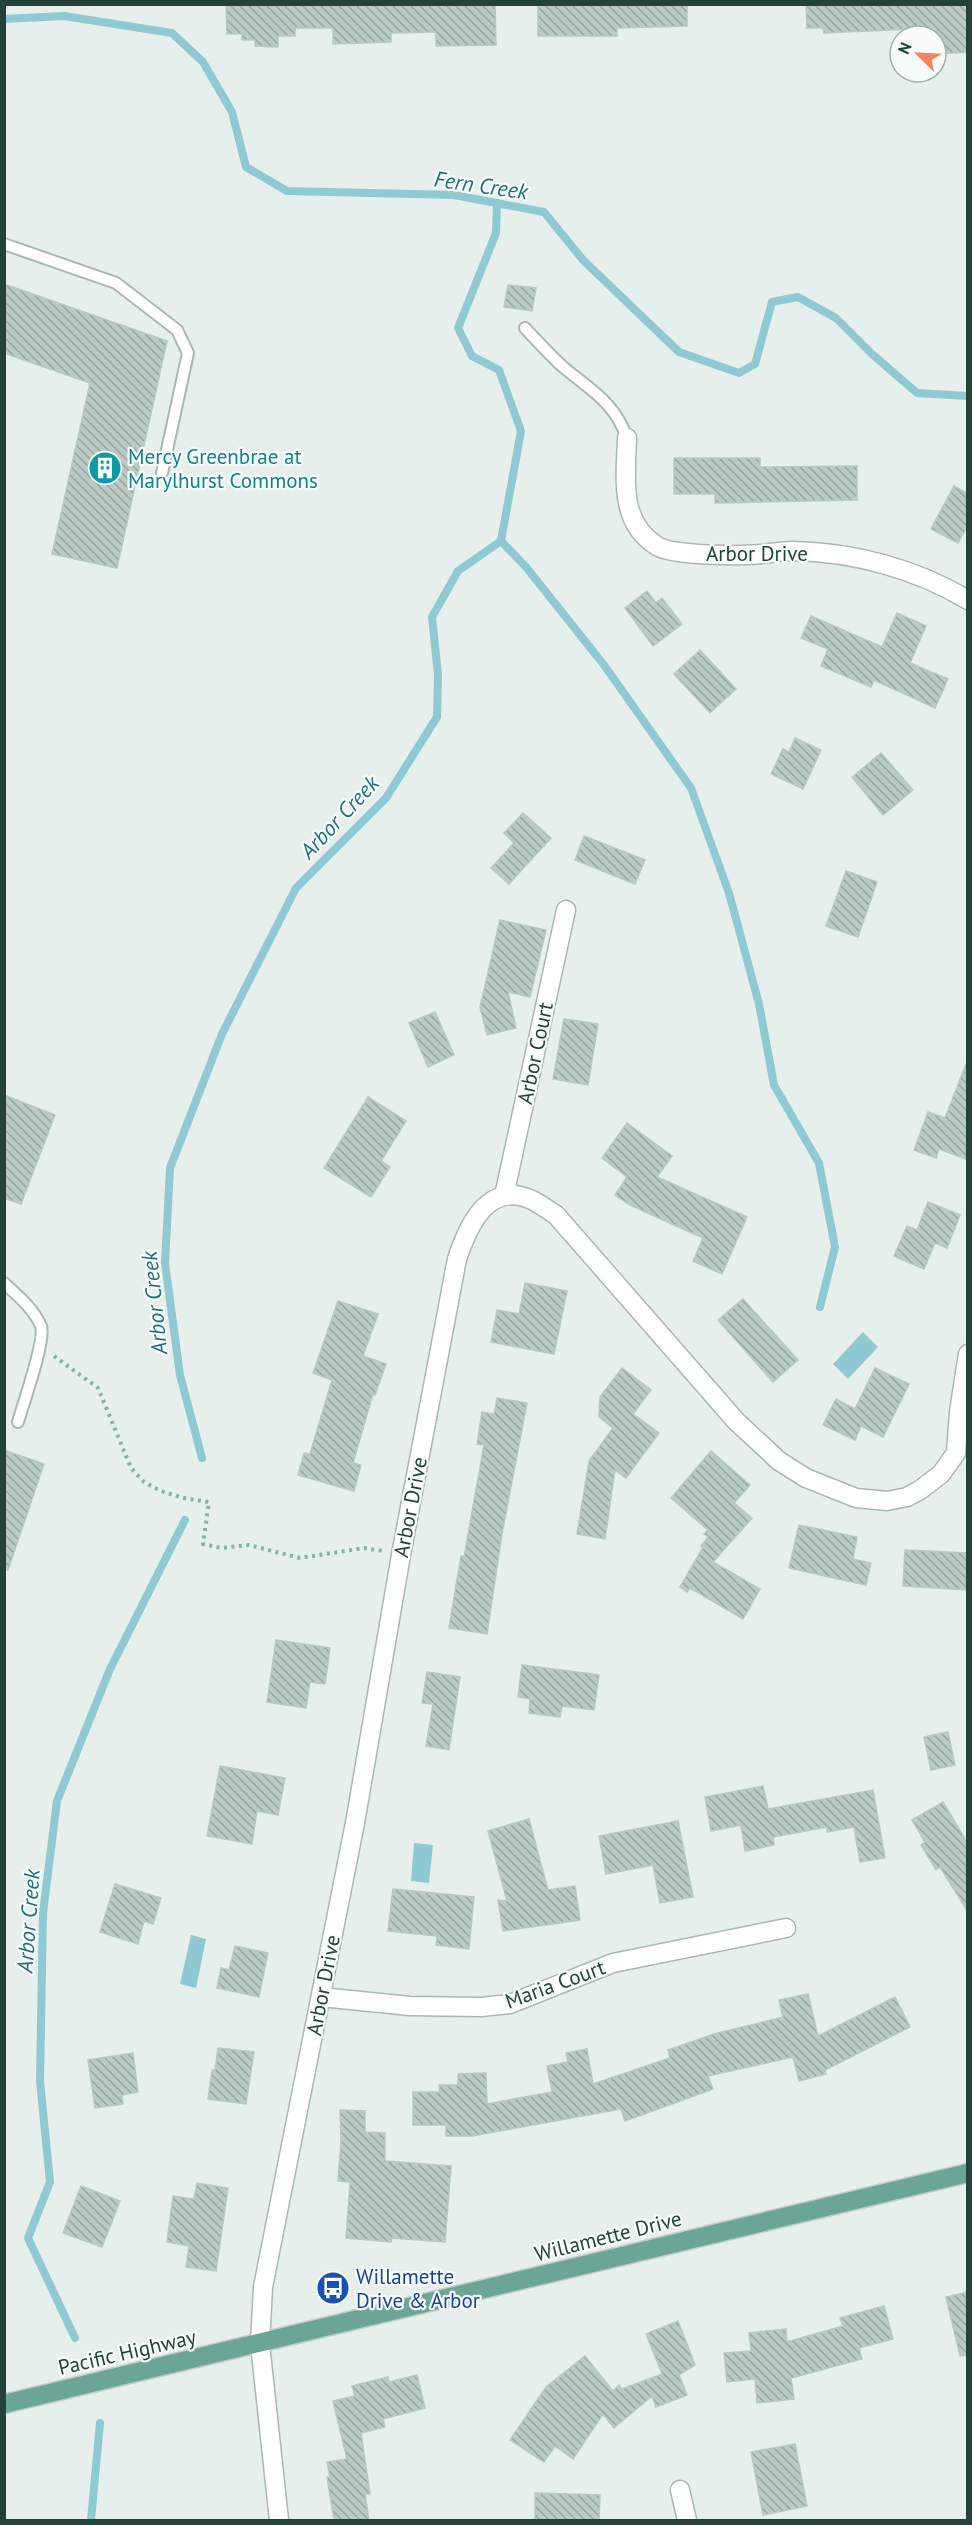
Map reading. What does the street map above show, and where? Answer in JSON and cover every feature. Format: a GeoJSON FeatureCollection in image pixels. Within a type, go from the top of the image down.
{"type":"FeatureCollection","features":[{"type":"Feature","properties":{"kind":"main road","name":"Willamette Drive"},"geometry":{"type":"LineString","coordinates":[[260,2344],[968,2173]]}},
{"type":"Feature","properties":{"kind":"main road","name":"Pacific Highway"},"geometry":{"type":"LineString","coordinates":[[4,2404],[260,2344]]}},
{"type":"Feature","properties":{"kind":"street","name":"Arbor Drive"},"geometry":{"type":"LineString","coordinates":[[627,438],[626,493],[630,514],[641,532],[658,547],[689,553],[759,554],[792,551],[868,560],[901,569],[949,589],[968,600]]}},
{"type":"Feature","properties":{"kind":"street","name":"Arbor Court"},"geometry":{"type":"LineString","coordinates":[[504,1196],[566,910]]}},
{"type":"Feature","properties":{"kind":"street"},"geometry":{"type":"LineString","coordinates":[[504,1196],[515,1195],[531,1200],[556,1215],[736,1421],[779,1461],[806,1478],[856,1498],[887,1501],[907,1497],[920,1490],[962,1457],[959,1412],[968,1354]]}},
{"type":"Feature","properties":{"kind":"street","name":"Arbor Drive"},"geometry":{"type":"LineString","coordinates":[[279,2520],[260,2344],[263,2287],[355,1824],[401,1555],[457,1258],[467,1230],[474,1219],[492,1201],[504,1196]]}},
{"type":"Feature","properties":{"kind":"street","name":"Maria Court"},"geometry":{"type":"LineString","coordinates":[[321,1997],[410,2006],[481,2007],[510,2004],[613,1964],[786,1928]]}},
{"type":"Feature","properties":{"kind":"street"},"geometry":{"type":"LineString","coordinates":[[680,2490],[687,2520]]}},
{"type":"Feature","properties":{"kind":"lane"},"geometry":{"type":"LineString","coordinates":[[4,244],[116,283],[177,330],[188,353],[162,473]]}},
{"type":"Feature","properties":{"kind":"lane"},"geometry":{"type":"LineString","coordinates":[[525,328],[561,365],[597,394],[620,418],[627,438]]}},
{"type":"Feature","properties":{"kind":"lane"},"geometry":{"type":"LineString","coordinates":[[4,1283],[29,1306],[42,1328],[41,1344],[18,1422]]}},
{"type":"Feature","properties":{"kind":"path"},"geometry":{"type":"LineString","coordinates":[[41,1344],[68,1368],[98,1388],[131,1468],[144,1482],[161,1491],[183,1498],[209,1502],[203,1544],[221,1548],[249,1545],[300,1557],[364,1548],[401,1555]]}},
{"type":"Feature","properties":{"kind":"water"},"geometry":{"type":"Polygon","coordinates":[[[863,1332],[878,1347],[848,1379],[833,1364],[863,1332]]]}},
{"type":"Feature","properties":{"kind":"water"},"geometry":{"type":"Polygon","coordinates":[[[414,1843],[433,1845],[429,1883],[411,1881],[414,1843]]]}},
{"type":"Feature","properties":{"kind":"water"},"geometry":{"type":"Polygon","coordinates":[[[191,1935],[206,1939],[196,1988],[180,1984],[191,1935]]]}},
{"type":"Feature","properties":{"kind":"building"},"geometry":{"type":"Polygon","coordinates":[[[226,4],[495,4],[496,45],[436,46],[436,32],[391,33],[391,42],[333,44],[333,28],[295,28],[295,36],[278,36],[278,47],[255,46],[255,40],[242,40],[242,34],[227,34],[226,4]]]}},
{"type":"Feature","properties":{"kind":"building"},"geometry":{"type":"Polygon","coordinates":[[[538,4],[687,4],[687,26],[617,28],[617,36],[538,36],[538,4]]]}},
{"type":"Feature","properties":{"kind":"building"},"geometry":{"type":"Polygon","coordinates":[[[806,4],[968,4],[968,52],[948,53],[948,24],[888,24],[888,30],[824,33],[823,28],[807,28],[806,4]]]}},
{"type":"Feature","properties":{"kind":"building","name":"Mercy Greenbrae at Marylhurst Commons"},"geometry":{"type":"Polygon","coordinates":[[[4,284],[167,341],[117,568],[52,554],[90,383],[4,353],[4,284]]]}},
{"type":"Feature","properties":{"kind":"building"},"geometry":{"type":"Polygon","coordinates":[[[508,285],[536,288],[532,311],[504,307],[508,285]]]}},
{"type":"Feature","properties":{"kind":"building"},"geometry":{"type":"Polygon","coordinates":[[[674,458],[760,458],[760,467],[857,466],[857,500],[715,503],[715,494],[674,494],[674,458]]]}},
{"type":"Feature","properties":{"kind":"building"},"geometry":{"type":"Polygon","coordinates":[[[954,486],[968,494],[968,525],[958,543],[931,529],[954,486]]]}},
{"type":"Feature","properties":{"kind":"building"},"geometry":{"type":"Polygon","coordinates":[[[647,591],[656,603],[662,598],[682,624],[653,646],[625,608],[647,591]]]}},
{"type":"Feature","properties":{"kind":"building"},"geometry":{"type":"Polygon","coordinates":[[[897,613],[926,626],[910,663],[948,679],[935,708],[874,680],[871,687],[821,666],[828,649],[801,638],[811,616],[882,647],[897,613]]]}},
{"type":"Feature","properties":{"kind":"building"},"geometry":{"type":"Polygon","coordinates":[[[700,650],[736,689],[710,713],[674,674],[700,650]]]}},
{"type":"Feature","properties":{"kind":"building"},"geometry":{"type":"Polygon","coordinates":[[[795,738],[821,750],[803,789],[771,774],[783,749],[789,752],[795,738]]]}},
{"type":"Feature","properties":{"kind":"building"},"geometry":{"type":"Polygon","coordinates":[[[881,753],[913,790],[883,815],[852,777],[881,753]]]}},
{"type":"Feature","properties":{"kind":"building"},"geometry":{"type":"Polygon","coordinates":[[[523,813],[551,838],[509,884],[491,868],[514,843],[504,833],[523,813]]]}},
{"type":"Feature","properties":{"kind":"building"},"geometry":{"type":"Polygon","coordinates":[[[584,836],[645,860],[635,884],[575,860],[584,836]]]}},
{"type":"Feature","properties":{"kind":"building"},"geometry":{"type":"Polygon","coordinates":[[[846,871],[877,882],[858,937],[826,926],[846,871]]]}},
{"type":"Feature","properties":{"kind":"building"},"geometry":{"type":"Polygon","coordinates":[[[500,920],[546,930],[530,997],[508,992],[516,1028],[487,1035],[480,1007],[500,920]]]}},
{"type":"Feature","properties":{"kind":"building"},"geometry":{"type":"Polygon","coordinates":[[[435,1012],[454,1055],[428,1067],[409,1023],[435,1012]]]}},
{"type":"Feature","properties":{"kind":"building"},"geometry":{"type":"Polygon","coordinates":[[[564,1019],[598,1024],[588,1085],[553,1079],[564,1019]]]}},
{"type":"Feature","properties":{"kind":"building"},"geometry":{"type":"Polygon","coordinates":[[[966,1064],[968,1160],[939,1149],[936,1158],[914,1150],[928,1112],[945,1118],[966,1064]]]}},
{"type":"Feature","properties":{"kind":"building"},"geometry":{"type":"Polygon","coordinates":[[[4,1095],[55,1115],[21,1204],[4,1198],[4,1095]]]}},
{"type":"Feature","properties":{"kind":"building"},"geometry":{"type":"Polygon","coordinates":[[[368,1097],[406,1121],[381,1161],[390,1167],[371,1197],[324,1168],[368,1097]]]}},
{"type":"Feature","properties":{"kind":"building"},"geometry":{"type":"Polygon","coordinates":[[[627,1123],[672,1156],[657,1177],[747,1217],[722,1274],[693,1261],[703,1238],[630,1205],[615,1195],[627,1177],[602,1158],[627,1123]]]}},
{"type":"Feature","properties":{"kind":"building"},"geometry":{"type":"Polygon","coordinates":[[[928,1202],[960,1215],[947,1248],[935,1243],[924,1269],[894,1256],[907,1226],[917,1230],[928,1202]]]}},
{"type":"Feature","properties":{"kind":"building"},"geometry":{"type":"Polygon","coordinates":[[[525,1283],[567,1291],[554,1354],[491,1342],[497,1310],[519,1314],[525,1283]]]}},
{"type":"Feature","properties":{"kind":"building"},"geometry":{"type":"Polygon","coordinates":[[[743,1299],[798,1360],[773,1382],[718,1320],[743,1299]]]}},
{"type":"Feature","properties":{"kind":"building"},"geometry":{"type":"Polygon","coordinates":[[[338,1301],[378,1314],[363,1356],[386,1364],[375,1395],[373,1394],[353,1463],[361,1465],[354,1491],[298,1475],[304,1453],[310,1454],[332,1380],[313,1373],[338,1301]]]}},
{"type":"Feature","properties":{"kind":"building"},"geometry":{"type":"Polygon","coordinates":[[[622,1368],[651,1390],[633,1414],[659,1433],[626,1478],[615,1470],[605,1539],[577,1534],[589,1461],[613,1428],[599,1417],[600,1397],[622,1368]]]}},
{"type":"Feature","properties":{"kind":"building"},"geometry":{"type":"Polygon","coordinates":[[[875,1368],[909,1384],[883,1437],[861,1426],[855,1440],[823,1425],[836,1399],[855,1409],[875,1368]]]}},
{"type":"Feature","properties":{"kind":"building"},"geometry":{"type":"Polygon","coordinates":[[[497,1398],[527,1403],[502,1534],[487,1634],[449,1628],[484,1445],[477,1444],[482,1412],[494,1414],[497,1398]]]}},
{"type":"Feature","properties":{"kind":"building"},"geometry":{"type":"Polygon","coordinates":[[[4,1450],[44,1464],[8,1570],[4,1569],[4,1450]]]}},
{"type":"Feature","properties":{"kind":"building"},"geometry":{"type":"Polygon","coordinates":[[[711,1451],[750,1485],[734,1503],[752,1518],[713,1562],[760,1589],[743,1619],[690,1588],[687,1592],[680,1587],[708,1537],[704,1534],[708,1530],[671,1498],[711,1451]]]}},
{"type":"Feature","properties":{"kind":"building"},"geometry":{"type":"Polygon","coordinates":[[[799,1525],[857,1537],[853,1559],[871,1563],[866,1585],[789,1568],[799,1525]]]}},
{"type":"Feature","properties":{"kind":"building"},"geometry":{"type":"Polygon","coordinates":[[[905,1550],[968,1553],[968,1590],[903,1586],[905,1550]]]}},
{"type":"Feature","properties":{"kind":"building"},"geometry":{"type":"Polygon","coordinates":[[[276,1640],[330,1648],[325,1684],[310,1682],[306,1708],[267,1702],[276,1640]]]}},
{"type":"Feature","properties":{"kind":"building"},"geometry":{"type":"Polygon","coordinates":[[[522,1665],[599,1675],[594,1710],[562,1706],[560,1717],[529,1713],[530,1699],[518,1697],[522,1665]]]}},
{"type":"Feature","properties":{"kind":"building"},"geometry":{"type":"Polygon","coordinates":[[[427,1672],[460,1677],[449,1750],[426,1746],[433,1704],[422,1703],[427,1672]]]}},
{"type":"Feature","properties":{"kind":"building"},"geometry":{"type":"Polygon","coordinates":[[[948,1732],[955,1765],[931,1770],[924,1737],[948,1732]]]}},
{"type":"Feature","properties":{"kind":"building"},"geometry":{"type":"Polygon","coordinates":[[[220,1766],[285,1778],[278,1815],[257,1811],[252,1844],[207,1836],[220,1766]]]}},
{"type":"Feature","properties":{"kind":"building"},"geometry":{"type":"Polygon","coordinates":[[[763,1786],[768,1809],[873,1790],[885,1858],[860,1862],[854,1827],[827,1832],[827,1827],[773,1837],[774,1845],[745,1851],[741,1825],[711,1831],[705,1797],[763,1786]]]}},
{"type":"Feature","properties":{"kind":"building"},"geometry":{"type":"Polygon","coordinates":[[[943,1802],[968,1844],[968,1912],[940,1867],[936,1870],[921,1845],[925,1842],[912,1820],[943,1802]]]}},
{"type":"Feature","properties":{"kind":"building"},"geometry":{"type":"Polygon","coordinates":[[[529,1819],[548,1890],[575,1886],[580,1920],[503,1931],[498,1900],[507,1901],[488,1831],[529,1819]]]}},
{"type":"Feature","properties":{"kind":"building"},"geometry":{"type":"Polygon","coordinates":[[[678,1821],[693,1897],[660,1903],[653,1865],[606,1874],[599,1836],[678,1821]]]}},
{"type":"Feature","properties":{"kind":"building"},"geometry":{"type":"Polygon","coordinates":[[[115,1884],[161,1898],[153,1924],[144,1921],[138,1944],[100,1932],[115,1884]]]}},
{"type":"Feature","properties":{"kind":"building"},"geometry":{"type":"Polygon","coordinates":[[[393,1889],[474,1897],[469,1949],[436,1945],[437,1936],[388,1931],[393,1889]]]}},
{"type":"Feature","properties":{"kind":"building"},"geometry":{"type":"Polygon","coordinates":[[[235,1946],[268,1953],[259,1997],[217,1988],[221,1968],[229,1970],[235,1946]]]}},
{"type":"Feature","properties":{"kind":"building"},"geometry":{"type":"Polygon","coordinates":[[[808,1994],[818,2036],[895,1997],[910,2027],[825,2070],[826,2074],[799,2081],[793,2057],[708,2076],[713,2089],[625,2121],[621,2109],[472,2136],[446,2136],[446,2125],[413,2125],[413,2092],[440,2092],[439,2085],[458,2085],[458,2074],[486,2073],[487,2104],[552,2092],[547,2066],[568,2062],[566,2053],[587,2049],[593,2084],[670,2058],[668,2050],[714,2034],[783,2017],[779,2000],[808,1994]]]}},
{"type":"Feature","properties":{"kind":"building"},"geometry":{"type":"Polygon","coordinates":[[[218,2048],[254,2052],[246,2104],[208,2099],[218,2048]]]}},
{"type":"Feature","properties":{"kind":"building"},"geometry":{"type":"Polygon","coordinates":[[[133,2053],[138,2092],[122,2095],[123,2104],[95,2108],[88,2060],[133,2053]]]}},
{"type":"Feature","properties":{"kind":"building"},"geometry":{"type":"Polygon","coordinates":[[[340,2110],[365,2111],[365,2132],[385,2133],[385,2161],[451,2166],[445,2242],[392,2238],[391,2242],[346,2238],[350,2182],[338,2181],[341,2141],[340,2110]]]}},
{"type":"Feature","properties":{"kind":"building"},"geometry":{"type":"Polygon","coordinates":[[[197,2183],[228,2188],[216,2271],[186,2267],[189,2246],[167,2242],[173,2196],[194,2199],[197,2183]]]}},
{"type":"Feature","properties":{"kind":"building"},"geometry":{"type":"Polygon","coordinates":[[[81,2186],[120,2201],[102,2247],[63,2233],[81,2186]]]}},
{"type":"Feature","properties":{"kind":"building"},"geometry":{"type":"Polygon","coordinates":[[[968,2292],[968,2355],[960,2356],[946,2297],[968,2292]]]}},
{"type":"Feature","properties":{"kind":"building"},"geometry":{"type":"Polygon","coordinates":[[[884,2306],[893,2339],[859,2348],[862,2359],[791,2378],[794,2399],[757,2403],[755,2379],[727,2382],[724,2353],[751,2351],[749,2333],[786,2329],[787,2342],[843,2326],[840,2318],[884,2306]]]}},
{"type":"Feature","properties":{"kind":"building"},"geometry":{"type":"Polygon","coordinates":[[[678,2321],[695,2365],[679,2375],[687,2395],[656,2407],[652,2396],[614,2428],[603,2414],[573,2459],[555,2446],[544,2462],[510,2440],[546,2387],[585,2356],[613,2391],[619,2385],[622,2389],[662,2374],[646,2334],[678,2321]]]}},
{"type":"Feature","properties":{"kind":"building"},"geometry":{"type":"Polygon","coordinates":[[[417,2375],[425,2408],[383,2419],[385,2427],[361,2433],[370,2494],[365,2494],[369,2520],[334,2520],[327,2462],[347,2459],[333,2401],[355,2396],[352,2386],[388,2377],[389,2382],[417,2375]]]}},
{"type":"Feature","properties":{"kind":"building"},"geometry":{"type":"Polygon","coordinates":[[[795,2444],[807,2506],[763,2515],[751,2452],[795,2444]]]}},
{"type":"Feature","properties":{"kind":"building"},"geometry":{"type":"Polygon","coordinates":[[[535,2493],[600,2495],[599,2520],[535,2520],[535,2493]]]}},
{"type":"Feature","properties":{"kind":"waterway","name":"Fern Creek"},"geometry":{"type":"LineString","coordinates":[[4,19],[64,16],[172,33],[203,62],[232,112],[246,167],[287,191],[454,195],[544,212],[583,260],[679,352],[739,373],[755,364],[772,302],[798,297],[836,318],[872,354],[917,393],[968,396]]}},
{"type":"Feature","properties":{"kind":"waterway","name":"Arbor Creek"},"geometry":{"type":"LineString","coordinates":[[202,1458],[180,1375],[165,1263],[170,1168],[222,1034],[296,888],[386,798],[437,717],[438,675],[432,617],[458,571],[501,541],[521,431],[499,370],[472,356],[458,328],[496,233],[497,203]]}},
{"type":"Feature","properties":{"kind":"waterway"},"geometry":{"type":"LineString","coordinates":[[501,541],[526,567],[604,665],[691,788],[729,893],[759,1004],[774,1085],[819,1163],[835,1247],[820,1307]]}},
{"type":"Feature","properties":{"kind":"waterway","name":"Arbor Creek"},"geometry":{"type":"LineString","coordinates":[[75,2338],[28,2238],[50,2182],[40,2081],[43,1913],[57,1801],[110,1669],[185,1520]]}},
{"type":"Feature","properties":{"kind":"waterway","name":"Arbor Creek"},"geometry":{"type":"LineString","coordinates":[[91,2520],[100,2423]]}},
{"type":"Feature","properties":{"kind":"place","name":"Mercy Greenbrae at Marylhurst Commons"},"geometry":{"type":"Point","coordinates":[105,468]}},
{"type":"Feature","properties":{"kind":"place","name":"Willamette Drive & Arbor"},"geometry":{"type":"Point","coordinates":[333,2288]}}]}
